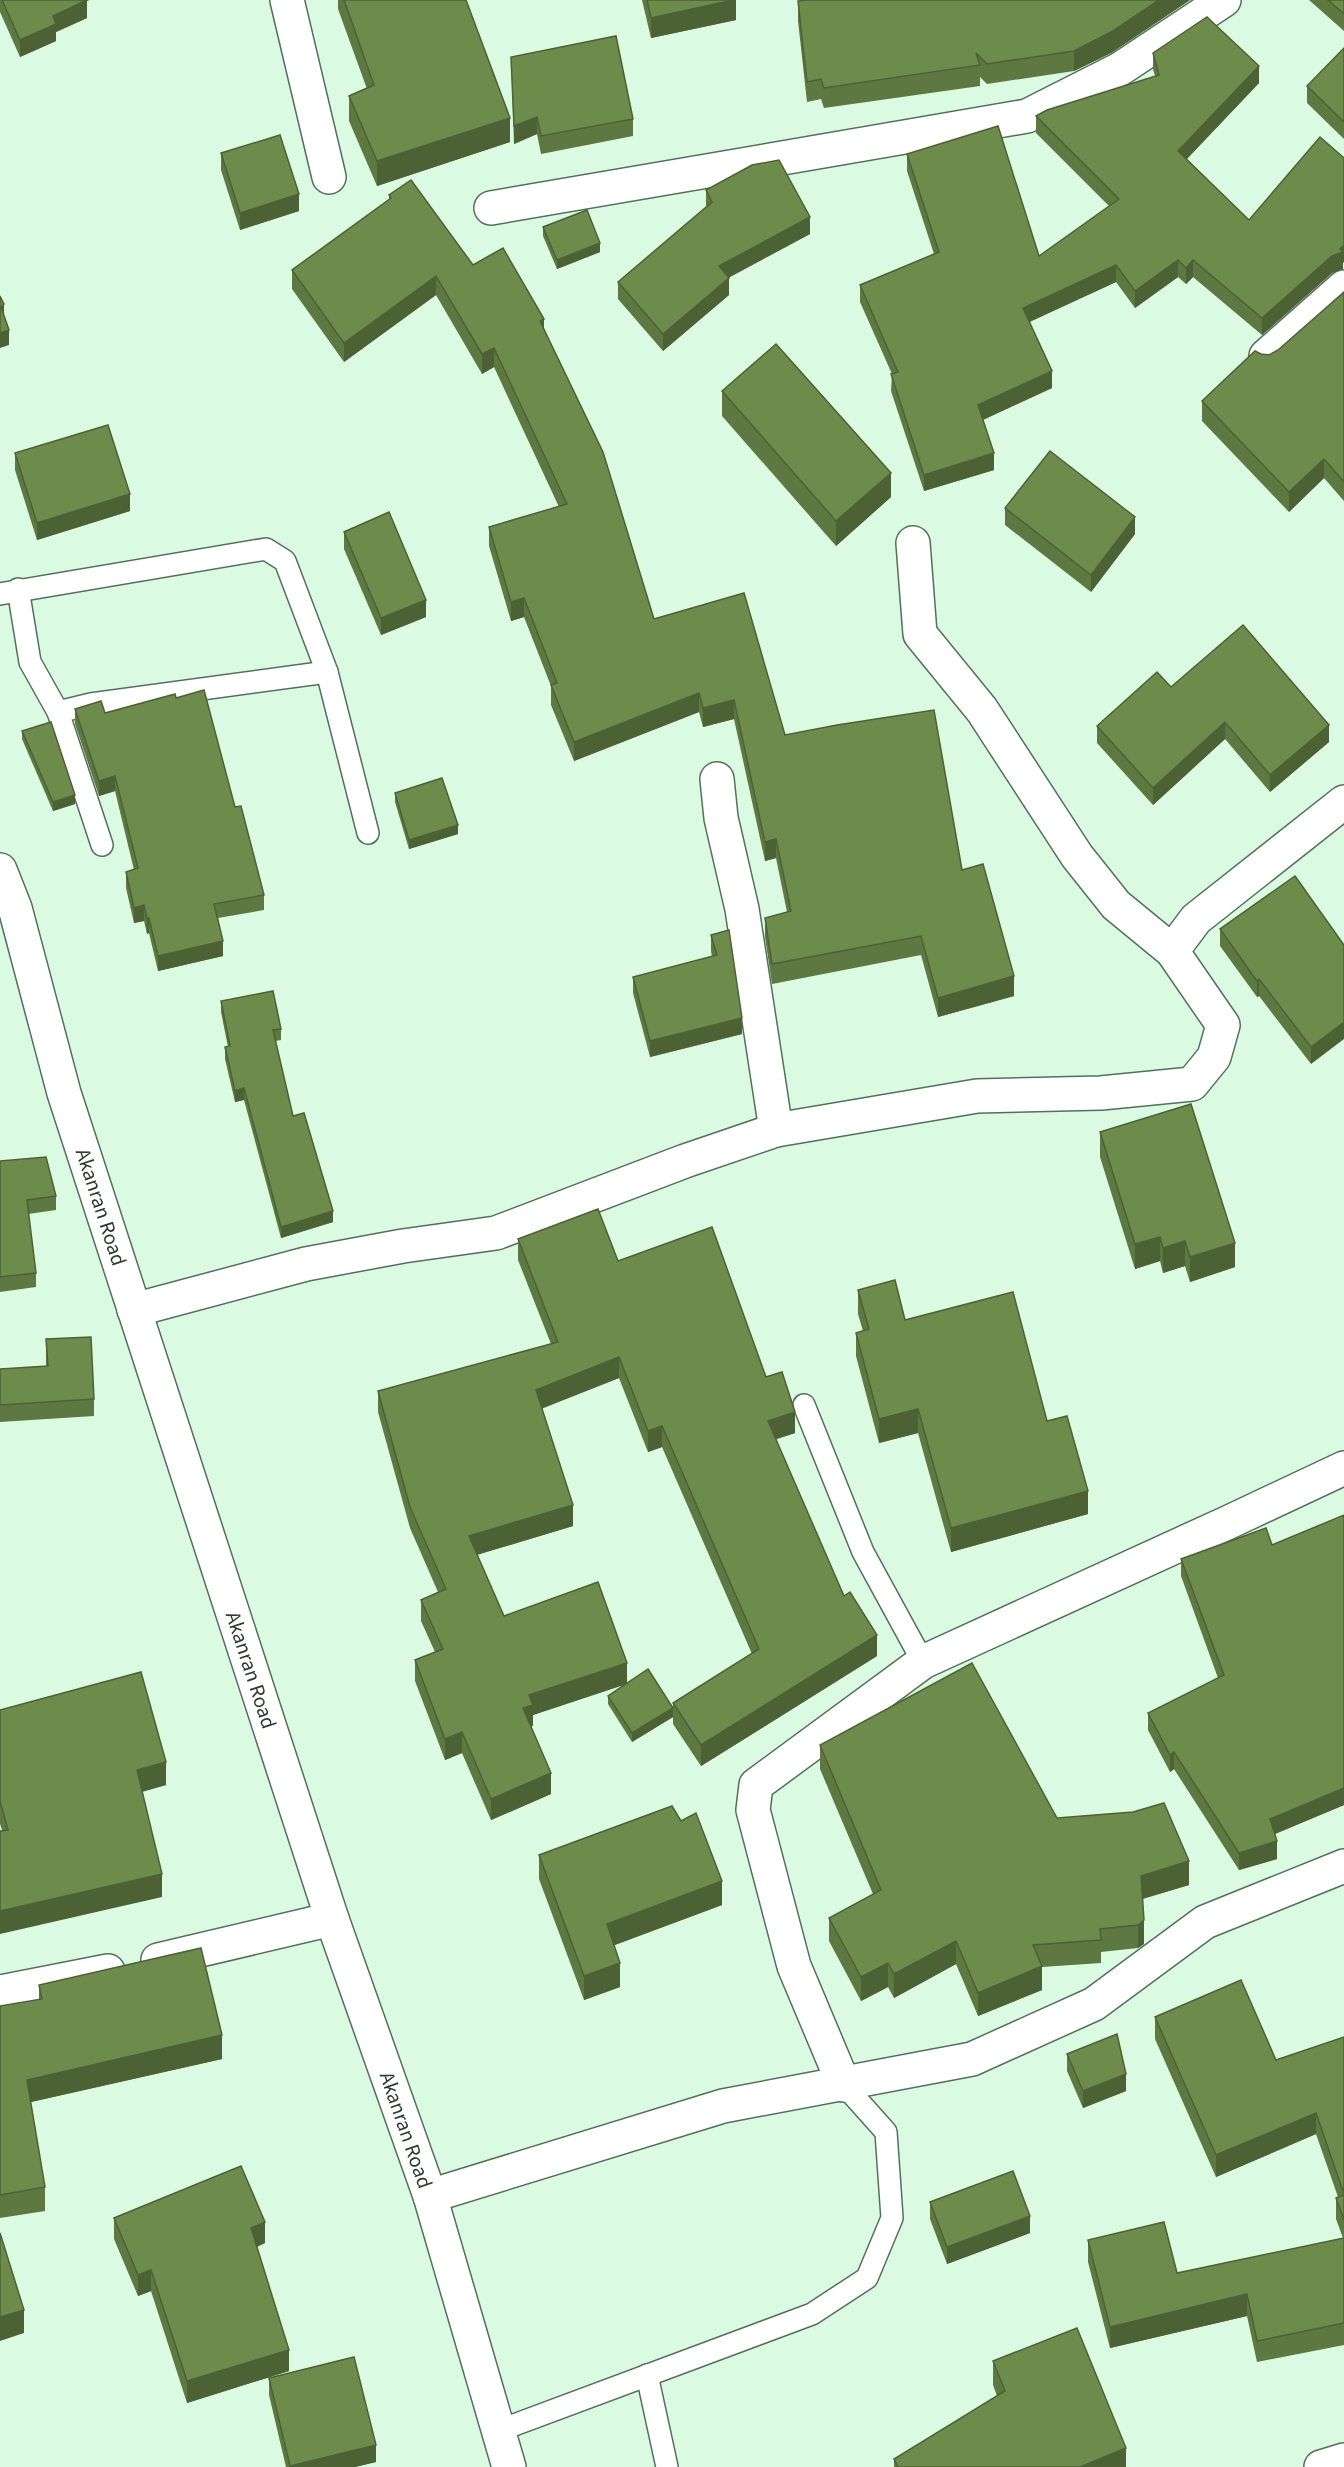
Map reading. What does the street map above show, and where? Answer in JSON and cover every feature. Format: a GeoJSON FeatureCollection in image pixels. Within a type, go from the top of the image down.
{"type":"FeatureCollection","features":[{"type":"Feature","properties":{"kind":"street"},"geometry":{"type":"LineString","coordinates":[[287,0],[329,177]]}},
{"type":"Feature","properties":{"kind":"street"},"geometry":{"type":"LineString","coordinates":[[490,208],[1027,116],[1119,69],[1224,0]]}},
{"type":"Feature","properties":{"kind":"street"},"geometry":{"type":"LineString","coordinates":[[1266,356],[1344,287]]}},
{"type":"Feature","properties":{"kind":"street"},"geometry":{"type":"LineString","coordinates":[[134,1310],[306,1264],[403,1246],[495,1233],[685,1161],[776,1130],[977,1096],[1101,1093],[1192,1084],[1214,1057],[1222,1025],[1172,951],[1116,904],[1077,856],[982,710],[920,634],[913,543]]}},
{"type":"Feature","properties":{"kind":"street"},"geometry":{"type":"LineString","coordinates":[[717,779],[721,818],[742,909],[776,1130]]}},
{"type":"Feature","properties":{"kind":"street"},"geometry":{"type":"LineString","coordinates":[[1172,951],[1196,919],[1344,802]]}},
{"type":"Feature","properties":{"kind":"street","name":"Akanran Road"},"geometry":{"type":"LineString","coordinates":[[0,870],[7,910],[134,1310],[332,1919],[430,2196],[509,2467]]}},
{"type":"Feature","properties":{"kind":"street"},"geometry":{"type":"LineString","coordinates":[[844,2085],[794,1966],[753,1809],[756,1785],[923,1662],[1344,1468]]}},
{"type":"Feature","properties":{"kind":"street"},"geometry":{"type":"LineString","coordinates":[[430,2196],[723,2106],[844,2085],[972,2059],[1094,2004],[1205,1922],[1344,1866]]}},
{"type":"Feature","properties":{"kind":"street"},"geometry":{"type":"LineString","coordinates":[[0,1992],[155,1961],[332,1919]]}},
{"type":"Feature","properties":{"kind":"street"},"geometry":{"type":"LineString","coordinates":[[1321,2467],[1344,2460]]}},
{"type":"Feature","properties":{"kind":"lane"},"geometry":{"type":"LineString","coordinates":[[102,845],[58,711],[30,662],[9,592],[266,549],[285,561],[327,672],[368,833]]}},
{"type":"Feature","properties":{"kind":"lane"},"geometry":{"type":"LineString","coordinates":[[58,711],[91,704],[327,672]]}},
{"type":"Feature","properties":{"kind":"lane"},"geometry":{"type":"LineString","coordinates":[[804,1405],[863,1552],[923,1662]]}},
{"type":"Feature","properties":{"kind":"lane"},"geometry":{"type":"LineString","coordinates":[[498,2431],[812,2314],[867,2278],[892,2218],[886,2132],[844,2085]]}},
{"type":"Feature","properties":{"kind":"lane"},"geometry":{"type":"LineString","coordinates":[[647,2375],[667,2467]]}},
{"type":"Feature","properties":{"kind":"building"},"geometry":{"type":"Polygon","coordinates":[[[2,0],[87,0],[53,16],[56,24],[20,40],[2,0]]]}},
{"type":"Feature","properties":{"kind":"building"},"geometry":{"type":"Polygon","coordinates":[[[344,0],[466,0],[510,118],[377,161],[349,96],[374,85],[344,0]]]}},
{"type":"Feature","properties":{"kind":"building"},"geometry":{"type":"Polygon","coordinates":[[[647,0],[733,0],[651,18],[647,0]]]}},
{"type":"Feature","properties":{"kind":"building"},"geometry":{"type":"Polygon","coordinates":[[[1159,0],[1111,32],[1074,51],[987,64],[976,53],[980,65],[824,88],[821,79],[807,82],[798,1],[1159,0]]]}},
{"type":"Feature","properties":{"kind":"building"},"geometry":{"type":"Polygon","coordinates":[[[1328,0],[1344,0],[1344,14],[1328,0]]]}},
{"type":"Feature","properties":{"kind":"building"},"geometry":{"type":"Polygon","coordinates":[[[1207,17],[1259,66],[1178,151],[1249,220],[1320,137],[1344,158],[1344,245],[1340,249],[1343,252],[1332,256],[1262,318],[1193,260],[1186,268],[1178,260],[1135,291],[1116,265],[1023,308],[1052,371],[978,405],[994,453],[924,475],[891,374],[898,372],[860,285],[939,252],[907,154],[998,126],[1039,256],[1119,199],[1036,116],[1047,110],[1159,75],[1153,53],[1207,17]]]}},
{"type":"Feature","properties":{"kind":"building"},"geometry":{"type":"Polygon","coordinates":[[[616,36],[633,119],[541,136],[537,117],[514,126],[511,57],[616,36]]]}},
{"type":"Feature","properties":{"kind":"building"},"geometry":{"type":"Polygon","coordinates":[[[1344,48],[1344,122],[1307,86],[1344,48]]]}},
{"type":"Feature","properties":{"kind":"building"},"geometry":{"type":"Polygon","coordinates":[[[280,135],[299,194],[240,213],[221,153],[280,135]]]}},
{"type":"Feature","properties":{"kind":"building"},"geometry":{"type":"Polygon","coordinates":[[[779,160],[810,217],[719,266],[729,278],[663,334],[618,282],[712,202],[706,190],[752,165],[779,160]]]}},
{"type":"Feature","properties":{"kind":"building"},"geometry":{"type":"Polygon","coordinates":[[[411,180],[473,265],[503,248],[544,319],[540,321],[603,452],[654,619],[744,593],[785,735],[934,710],[962,870],[983,864],[1014,976],[938,998],[921,936],[772,964],[765,918],[791,911],[776,839],[765,842],[734,700],[703,708],[699,693],[574,742],[551,685],[557,683],[524,598],[511,602],[489,527],[567,504],[494,348],[482,354],[436,276],[344,343],[292,270],[391,198],[389,195],[411,180]]]}},
{"type":"Feature","properties":{"kind":"building"},"geometry":{"type":"Polygon","coordinates":[[[587,210],[600,243],[557,260],[543,227],[587,210]]]}},
{"type":"Feature","properties":{"kind":"building"},"geometry":{"type":"Polygon","coordinates":[[[1344,292],[1344,482],[1324,459],[1289,492],[1202,401],[1255,351],[1269,355],[1278,350],[1344,292]]]}},
{"type":"Feature","properties":{"kind":"building"},"geometry":{"type":"Polygon","coordinates":[[[0,296],[4,304],[1,307],[9,330],[0,333],[0,296]]]}},
{"type":"Feature","properties":{"kind":"building"},"geometry":{"type":"Polygon","coordinates":[[[776,344],[891,473],[836,521],[722,391],[776,344]]]}},
{"type":"Feature","properties":{"kind":"building"},"geometry":{"type":"Polygon","coordinates":[[[108,425],[130,494],[37,523],[15,453],[108,425]]]}},
{"type":"Feature","properties":{"kind":"building"},"geometry":{"type":"Polygon","coordinates":[[[1050,451],[1135,517],[1091,575],[1005,508],[1050,451]]]}},
{"type":"Feature","properties":{"kind":"building"},"geometry":{"type":"Polygon","coordinates":[[[389,512],[426,600],[381,618],[344,532],[389,512]]]}},
{"type":"Feature","properties":{"kind":"building"},"geometry":{"type":"Polygon","coordinates":[[[1243,625],[1329,725],[1270,775],[1225,722],[1153,788],[1097,726],[1157,672],[1171,687],[1243,625]]]}},
{"type":"Feature","properties":{"kind":"building"},"geometry":{"type":"Polygon","coordinates":[[[204,690],[235,807],[241,806],[264,895],[214,904],[223,941],[158,956],[144,905],[134,908],[126,872],[138,868],[115,776],[99,781],[75,709],[101,701],[105,713],[175,694],[176,698],[204,690]]]}},
{"type":"Feature","properties":{"kind":"building"},"geometry":{"type":"Polygon","coordinates":[[[51,722],[75,795],[53,802],[22,731],[51,722]]]}},
{"type":"Feature","properties":{"kind":"building"},"geometry":{"type":"Polygon","coordinates":[[[442,778],[458,825],[409,840],[395,793],[442,778]]]}},
{"type":"Feature","properties":{"kind":"building"},"geometry":{"type":"Polygon","coordinates":[[[1295,876],[1344,945],[1344,1022],[1311,1047],[1259,979],[1257,981],[1220,929],[1295,876]]]}},
{"type":"Feature","properties":{"kind":"building"},"geometry":{"type":"Polygon","coordinates":[[[729,930],[742,1018],[650,1041],[633,977],[717,955],[711,935],[729,930]]]}},
{"type":"Feature","properties":{"kind":"building"},"geometry":{"type":"Polygon","coordinates":[[[273,991],[281,1029],[273,1030],[293,1116],[304,1113],[333,1211],[281,1227],[244,1088],[235,1091],[225,1047],[230,1046],[221,1001],[273,991]]]}},
{"type":"Feature","properties":{"kind":"building"},"geometry":{"type":"Polygon","coordinates":[[[1191,1104],[1235,1243],[1190,1257],[1185,1241],[1163,1248],[1160,1237],[1135,1244],[1100,1132],[1191,1104]]]}},
{"type":"Feature","properties":{"kind":"building"},"geometry":{"type":"Polygon","coordinates":[[[46,1157],[56,1196],[27,1200],[36,1273],[0,1277],[0,1161],[46,1157]]]}},
{"type":"Feature","properties":{"kind":"building"},"geometry":{"type":"Polygon","coordinates":[[[598,1209],[618,1261],[712,1227],[766,1377],[782,1372],[795,1412],[768,1421],[844,1596],[850,1592],[877,1635],[701,1745],[673,1703],[759,1649],[662,1426],[648,1431],[619,1357],[536,1390],[573,1505],[469,1536],[504,1616],[598,1582],[627,1663],[529,1695],[533,1705],[523,1708],[551,1773],[491,1799],[462,1732],[445,1739],[415,1660],[443,1649],[421,1600],[446,1589],[410,1507],[378,1391],[558,1342],[518,1239],[598,1209]]]}},
{"type":"Feature","properties":{"kind":"building"},"geometry":{"type":"Polygon","coordinates":[[[895,1280],[905,1320],[1013,1292],[1047,1421],[1067,1416],[1088,1491],[951,1528],[918,1409],[879,1419],[856,1333],[869,1329],[858,1290],[895,1280]]]}},
{"type":"Feature","properties":{"kind":"building"},"geometry":{"type":"Polygon","coordinates":[[[91,1337],[94,1399],[0,1405],[0,1369],[48,1366],[46,1339],[91,1337]]]}},
{"type":"Feature","properties":{"kind":"building"},"geometry":{"type":"Polygon","coordinates":[[[1344,1515],[1344,1788],[1270,1819],[1277,1841],[1239,1853],[1174,1752],[1170,1755],[1148,1713],[1224,1675],[1181,1559],[1266,1528],[1272,1545],[1344,1515]]]}},
{"type":"Feature","properties":{"kind":"building"},"geometry":{"type":"Polygon","coordinates":[[[972,1663],[1057,1818],[1133,1812],[1164,1803],[1189,1861],[1141,1876],[1144,1920],[1138,1925],[1100,1929],[1101,1940],[1033,1945],[1042,1966],[978,1993],[956,1941],[894,1974],[888,1963],[861,1977],[829,1918],[881,1890],[820,1745],[972,1663]]]}},
{"type":"Feature","properties":{"kind":"building"},"geometry":{"type":"Polygon","coordinates":[[[648,1669],[673,1708],[632,1733],[608,1696],[648,1669]]]}},
{"type":"Feature","properties":{"kind":"building"},"geometry":{"type":"Polygon","coordinates":[[[141,1672],[166,1762],[137,1770],[162,1874],[0,1911],[0,1831],[8,1830],[0,1801],[0,1710],[141,1672]]]}},
{"type":"Feature","properties":{"kind":"building"},"geometry":{"type":"Polygon","coordinates":[[[672,1806],[681,1821],[696,1813],[722,1881],[607,1924],[620,1963],[584,1976],[539,1855],[672,1806]]]}},
{"type":"Feature","properties":{"kind":"building"},"geometry":{"type":"Polygon","coordinates":[[[201,1948],[222,2035],[27,2080],[45,2187],[0,2195],[0,2006],[42,1999],[39,1985],[201,1948]]]}},
{"type":"Feature","properties":{"kind":"building"},"geometry":{"type":"Polygon","coordinates":[[[1241,1980],[1276,2060],[1344,2037],[1344,2194],[1316,2113],[1216,2155],[1155,2017],[1241,1980]]]}},
{"type":"Feature","properties":{"kind":"building"},"geometry":{"type":"Polygon","coordinates":[[[1117,2034],[1126,2074],[1083,2091],[1067,2054],[1117,2034]]]}},
{"type":"Feature","properties":{"kind":"building"},"geometry":{"type":"Polygon","coordinates":[[[241,2166],[265,2222],[251,2228],[289,2350],[187,2381],[151,2270],[138,2275],[114,2218],[241,2166]]]}},
{"type":"Feature","properties":{"kind":"building"},"geometry":{"type":"Polygon","coordinates":[[[1013,2171],[1030,2216],[947,2247],[930,2202],[1013,2171]]]}},
{"type":"Feature","properties":{"kind":"building"},"geometry":{"type":"Polygon","coordinates":[[[1344,2195],[1344,2220],[1336,2198],[1344,2195]]]}},
{"type":"Feature","properties":{"kind":"building"},"geometry":{"type":"Polygon","coordinates":[[[1164,2222],[1177,2273],[1344,2238],[1344,2323],[1257,2341],[1247,2294],[1110,2327],[1088,2240],[1164,2222]]]}},
{"type":"Feature","properties":{"kind":"building"},"geometry":{"type":"Polygon","coordinates":[[[0,2233],[24,2310],[0,2317],[0,2233]]]}},
{"type":"Feature","properties":{"kind":"building"},"geometry":{"type":"Polygon","coordinates":[[[1077,2328],[1126,2448],[1080,2467],[898,2467],[894,2459],[1005,2391],[993,2361],[1077,2328]]]}},
{"type":"Feature","properties":{"kind":"building"},"geometry":{"type":"Polygon","coordinates":[[[354,2357],[376,2445],[290,2466],[269,2378],[354,2357]]]}}]}
